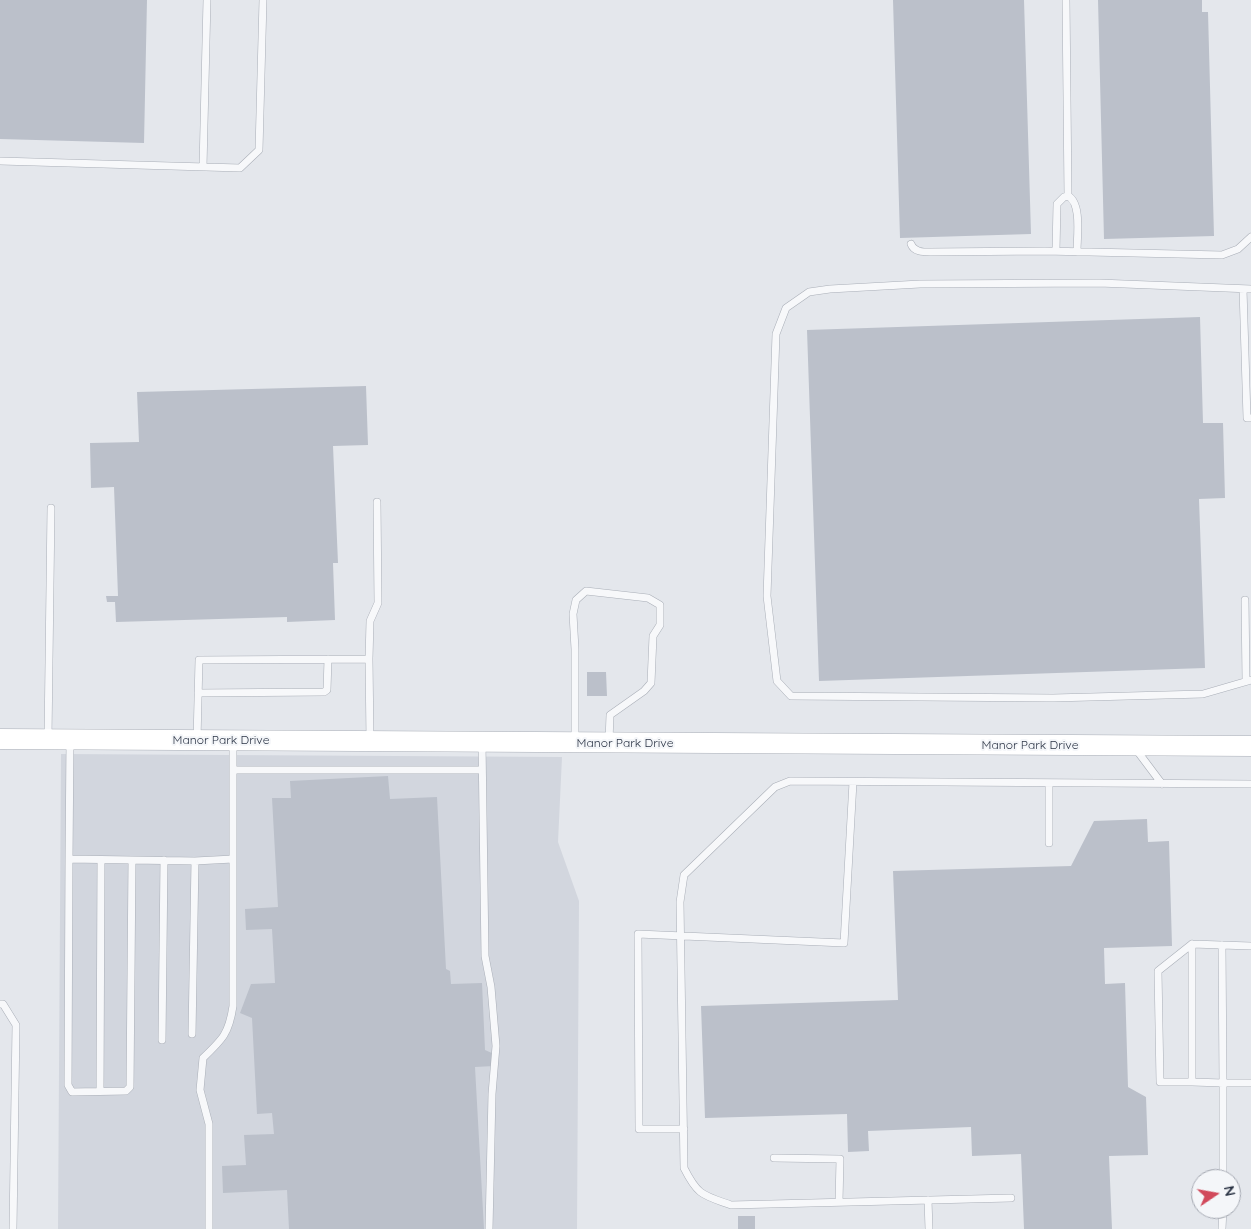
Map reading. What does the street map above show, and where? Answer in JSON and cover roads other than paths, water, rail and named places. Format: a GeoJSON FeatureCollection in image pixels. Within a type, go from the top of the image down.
{"type":"FeatureCollection","features":[{"type":"Feature","properties":{"kind":"street","name":"Manor Park Drive"},"geometry":{"type":"LineString","coordinates":[[0,739],[1251,746]]}},
{"type":"Feature","properties":{"kind":"lane"},"geometry":{"type":"LineString","coordinates":[[203,167],[207,0]]}},
{"type":"Feature","properties":{"kind":"lane"},"geometry":{"type":"LineString","coordinates":[[0,161],[240,168],[259,150],[263,0]]}},
{"type":"Feature","properties":{"kind":"lane"},"geometry":{"type":"LineString","coordinates":[[1066,0],[1068,196]]}},
{"type":"Feature","properties":{"kind":"lane"},"geometry":{"type":"LineString","coordinates":[[1056,251],[1058,204],[1064,197],[1068,196]]}},
{"type":"Feature","properties":{"kind":"lane"},"geometry":{"type":"LineString","coordinates":[[1068,196],[1071,197],[1077,208],[1077,252]]}},
{"type":"Feature","properties":{"kind":"lane"},"geometry":{"type":"LineString","coordinates":[[911,244],[916,250],[930,252],[1056,251],[1222,255],[1238,249],[1251,237]]}},
{"type":"Feature","properties":{"kind":"lane"},"geometry":{"type":"LineString","coordinates":[[1245,600],[1248,680],[1203,694],[1053,698],[791,696],[777,681],[767,596],[776,334],[786,308],[809,292],[830,289],[930,284],[1099,283],[1247,289],[1247,418],[1251,418]]}},
{"type":"Feature","properties":{"kind":"lane"},"geometry":{"type":"LineString","coordinates":[[370,741],[370,621],[378,603],[378,502]]}},
{"type":"Feature","properties":{"kind":"lane"},"geometry":{"type":"LineString","coordinates":[[48,739],[51,508]]}},
{"type":"Feature","properties":{"kind":"lane"},"geometry":{"type":"LineString","coordinates":[[575,742],[573,614],[576,600],[586,592],[648,598],[660,605],[660,625],[652,636],[651,683],[644,691],[610,715],[609,742]]}},
{"type":"Feature","properties":{"kind":"lane"},"geometry":{"type":"LineString","coordinates":[[197,740],[198,661],[201,659],[369,659]]}},
{"type":"Feature","properties":{"kind":"lane"},"geometry":{"type":"LineString","coordinates":[[198,693],[324,692],[327,690],[328,659]]}},
{"type":"Feature","properties":{"kind":"lane"},"geometry":{"type":"LineString","coordinates":[[70,740],[68,1085],[72,1092],[126,1091],[130,1087],[132,861]]}},
{"type":"Feature","properties":{"kind":"lane"},"geometry":{"type":"LineString","coordinates":[[209,1229],[209,1124],[200,1090],[201,1064],[203,1058],[223,1039],[229,1026],[231,1015],[233,740]]}},
{"type":"Feature","properties":{"kind":"lane"},"geometry":{"type":"LineString","coordinates":[[482,742],[485,956],[491,987],[496,1046],[492,1094],[489,1229]]}},
{"type":"Feature","properties":{"kind":"lane"},"geometry":{"type":"LineString","coordinates":[[1133,746],[1162,784]]}},
{"type":"Feature","properties":{"kind":"lane"},"geometry":{"type":"LineString","coordinates":[[233,770],[482,770]]}},
{"type":"Feature","properties":{"kind":"lane"},"geometry":{"type":"LineString","coordinates":[[1011,1198],[731,1205],[704,1195],[693,1186],[684,1168],[680,902],[684,875],[775,787],[790,781],[1251,784]]}},
{"type":"Feature","properties":{"kind":"lane"},"geometry":{"type":"LineString","coordinates":[[684,1129],[639,1129],[638,934],[844,943],[853,782]]}},
{"type":"Feature","properties":{"kind":"lane"},"geometry":{"type":"LineString","coordinates":[[1049,783],[1049,844]]}},
{"type":"Feature","properties":{"kind":"lane"},"geometry":{"type":"LineString","coordinates":[[69,860],[195,861],[233,859]]}},
{"type":"Feature","properties":{"kind":"lane"},"geometry":{"type":"LineString","coordinates":[[100,1091],[101,860]]}},
{"type":"Feature","properties":{"kind":"lane"},"geometry":{"type":"LineString","coordinates":[[162,1040],[164,860]]}},
{"type":"Feature","properties":{"kind":"lane"},"geometry":{"type":"LineString","coordinates":[[192,1034],[195,861]]}},
{"type":"Feature","properties":{"kind":"lane"},"geometry":{"type":"LineString","coordinates":[[1192,944],[1192,1082]]}},
{"type":"Feature","properties":{"kind":"lane"},"geometry":{"type":"LineString","coordinates":[[1251,946],[1192,944],[1158,971],[1160,1082],[1251,1083]]}},
{"type":"Feature","properties":{"kind":"lane"},"geometry":{"type":"LineString","coordinates":[[1222,945],[1223,1169]]}},
{"type":"Feature","properties":{"kind":"lane"},"geometry":{"type":"LineString","coordinates":[[0,1004],[3,1004],[16,1025],[13,1229]]}},
{"type":"Feature","properties":{"kind":"lane"},"geometry":{"type":"LineString","coordinates":[[774,1158],[840,1159],[839,1202]]}},
{"type":"Feature","properties":{"kind":"lane"},"geometry":{"type":"LineString","coordinates":[[928,1200],[929,1229]]}}]}
